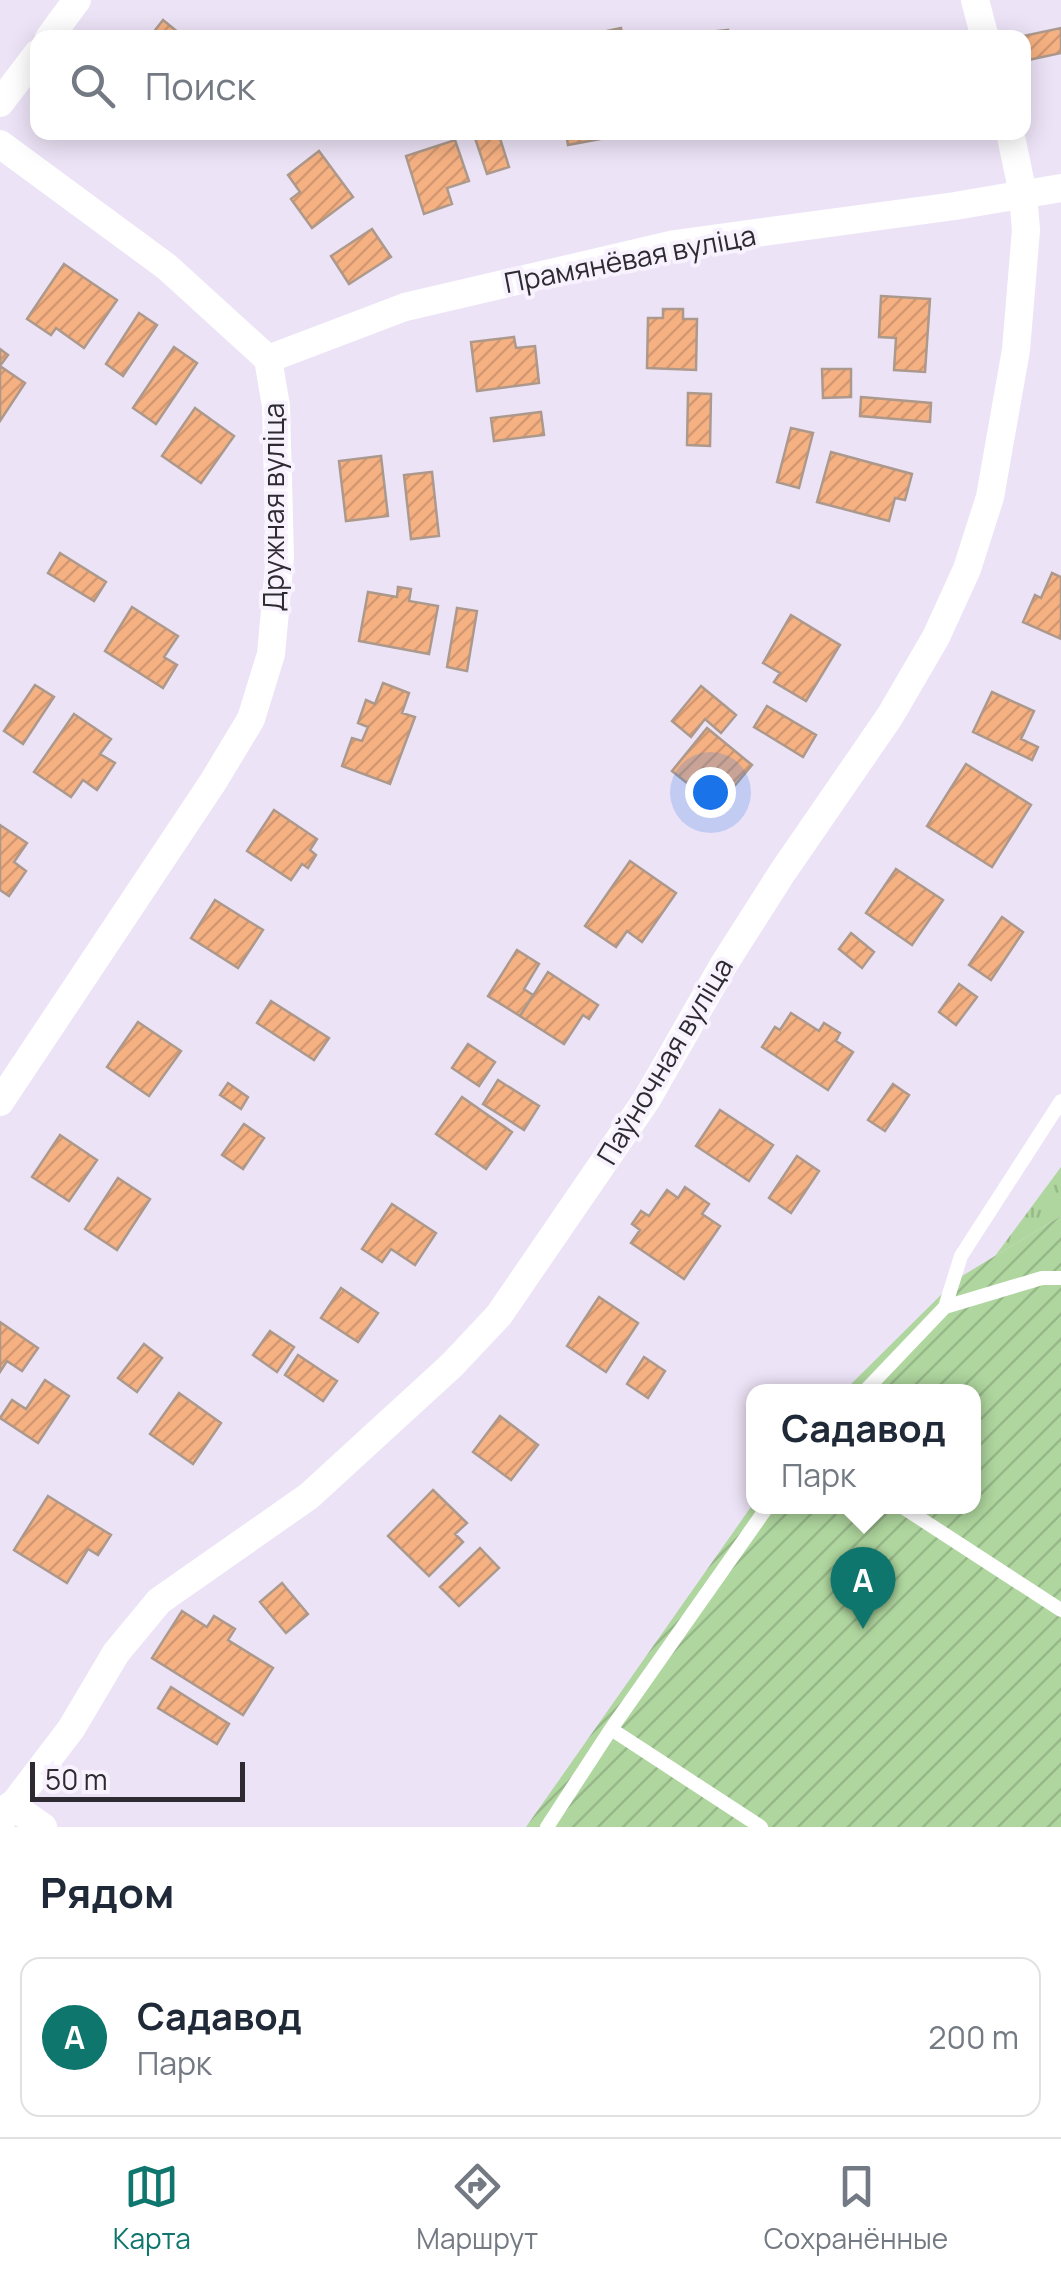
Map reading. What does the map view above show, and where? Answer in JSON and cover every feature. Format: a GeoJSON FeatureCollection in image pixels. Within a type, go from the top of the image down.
{"type":"FeatureCollection","features":[{"type":"Feature","properties":{"kind":"street"},"geometry":{"type":"LineString","coordinates":[[55,30],[77,0]]}},
{"type":"Feature","properties":{"kind":"street"},"geometry":{"type":"LineString","coordinates":[[975,0],[982,30]]}},
{"type":"Feature","properties":{"kind":"street"},"geometry":{"type":"LineString","coordinates":[[0,103],[30,64]]}},
{"type":"Feature","properties":{"kind":"street","name":"Паўночная вуліца"},"geometry":{"type":"LineString","coordinates":[[6,1814],[71,1729],[116,1653],[159,1601],[309,1496],[452,1366],[499,1315],[648,1098],[724,964],[890,716],[936,637],[967,570],[990,497],[1016,350],[1026,230],[1012,140]]}},
{"type":"Feature","properties":{"kind":"street"},"geometry":{"type":"LineString","coordinates":[[0,144],[167,268],[268,360]]}},
{"type":"Feature","properties":{"kind":"street","name":"Прамянёвая вуліца"},"geometry":{"type":"LineString","coordinates":[[268,360],[405,308],[674,244],[1061,188]]}},
{"type":"Feature","properties":{"kind":"street","name":"Дружная вуліца"},"geometry":{"type":"LineString","coordinates":[[0,1102],[251,719],[271,654],[280,557],[276,406],[268,360]]}},
{"type":"Feature","properties":{"kind":"street"},"geometry":{"type":"LineString","coordinates":[[6,1814],[43,1827]]}},
{"type":"Feature","properties":{"kind":"lane"},"geometry":{"type":"LineString","coordinates":[[872,1384],[945,1307],[961,1256],[1061,1101]]}},
{"type":"Feature","properties":{"kind":"lane"},"geometry":{"type":"LineString","coordinates":[[1042,1278],[1061,1264]]}},
{"type":"Feature","properties":{"kind":"lane"},"geometry":{"type":"LineString","coordinates":[[945,1307],[1042,1278],[1061,1278]]}},
{"type":"Feature","properties":{"kind":"lane"},"geometry":{"type":"LineString","coordinates":[[547,1827],[762,1514]]}},
{"type":"Feature","properties":{"kind":"lane"},"geometry":{"type":"LineString","coordinates":[[913,1514],[1061,1610]]}},
{"type":"Feature","properties":{"kind":"lane"},"geometry":{"type":"LineString","coordinates":[[611,1729],[761,1827]]}},
{"type":"Feature","properties":{"kind":"green space"},"geometry":{"type":"Polygon","coordinates":[[[1061,1167],[1061,1216],[995,1256],[1061,1167]]]}},
{"type":"Feature","properties":{"kind":"green space"},"geometry":{"type":"Polygon","coordinates":[[[1061,1216],[1061,1827],[526,1827],[746,1514],[981,1514],[981,1384],[851,1384],[957,1279],[1061,1216]]]}},
{"type":"Feature","properties":{"kind":"building"},"geometry":{"type":"Polygon","coordinates":[[[163,20],[175,30],[155,30],[163,20]]]}},
{"type":"Feature","properties":{"kind":"building"},"geometry":{"type":"Polygon","coordinates":[[[1061,28],[1061,53],[1031,59],[1031,34],[1061,28]]]}},
{"type":"Feature","properties":{"kind":"building"},"geometry":{"type":"Polygon","coordinates":[[[455,140],[469,181],[447,188],[452,204],[424,214],[406,156],[455,140]]]}},
{"type":"Feature","properties":{"kind":"building"},"geometry":{"type":"Polygon","coordinates":[[[476,140],[501,140],[509,167],[487,174],[476,140]]]}},
{"type":"Feature","properties":{"kind":"building"},"geometry":{"type":"Polygon","coordinates":[[[567,140],[595,140],[568,145],[567,140]]]}},
{"type":"Feature","properties":{"kind":"building"},"geometry":{"type":"Polygon","coordinates":[[[319,151],[353,197],[312,228],[291,199],[300,192],[288,175],[319,151]]]}},
{"type":"Feature","properties":{"kind":"building"},"geometry":{"type":"Polygon","coordinates":[[[372,229],[391,257],[349,284],[331,256],[372,229]]]}},
{"type":"Feature","properties":{"kind":"building"},"geometry":{"type":"Polygon","coordinates":[[[64,264],[117,300],[84,348],[56,328],[51,335],[27,319],[64,264]]]}},
{"type":"Feature","properties":{"kind":"building"},"geometry":{"type":"Polygon","coordinates":[[[881,296],[930,299],[925,372],[894,370],[896,338],[879,337],[881,296]]]}},
{"type":"Feature","properties":{"kind":"building"},"geometry":{"type":"Polygon","coordinates":[[[663,309],[683,309],[683,319],[697,319],[696,370],[647,368],[648,318],[663,318],[663,309]]]}},
{"type":"Feature","properties":{"kind":"building"},"geometry":{"type":"Polygon","coordinates":[[[139,313],[157,325],[123,376],[106,364],[139,313]]]}},
{"type":"Feature","properties":{"kind":"building"},"geometry":{"type":"Polygon","coordinates":[[[514,337],[516,348],[535,346],[539,383],[477,391],[471,342],[514,337]]]}},
{"type":"Feature","properties":{"kind":"building"},"geometry":{"type":"Polygon","coordinates":[[[174,347],[197,363],[156,424],[133,408],[174,347]]]}},
{"type":"Feature","properties":{"kind":"building"},"geometry":{"type":"Polygon","coordinates":[[[0,349],[8,355],[0,366],[0,349]]]}},
{"type":"Feature","properties":{"kind":"building"},"geometry":{"type":"Polygon","coordinates":[[[0,366],[25,383],[0,421],[0,366]]]}},
{"type":"Feature","properties":{"kind":"building"},"geometry":{"type":"Polygon","coordinates":[[[822,369],[851,369],[851,397],[823,398],[822,369]]]}},
{"type":"Feature","properties":{"kind":"building"},"geometry":{"type":"Polygon","coordinates":[[[688,393],[711,394],[710,446],[687,445],[688,393]]]}},
{"type":"Feature","properties":{"kind":"building"},"geometry":{"type":"Polygon","coordinates":[[[861,397],[931,403],[930,422],[860,416],[861,397]]]}},
{"type":"Feature","properties":{"kind":"building"},"geometry":{"type":"Polygon","coordinates":[[[195,408],[234,436],[201,483],[162,456],[195,408]]]}},
{"type":"Feature","properties":{"kind":"building"},"geometry":{"type":"Polygon","coordinates":[[[541,412],[544,435],[494,441],[491,418],[541,412]]]}},
{"type":"Feature","properties":{"kind":"building"},"geometry":{"type":"Polygon","coordinates":[[[791,428],[813,433],[799,488],[777,482],[791,428]]]}},
{"type":"Feature","properties":{"kind":"building"},"geometry":{"type":"Polygon","coordinates":[[[831,452],[912,474],[905,500],[895,498],[889,521],[817,502],[831,452]]]}},
{"type":"Feature","properties":{"kind":"building"},"geometry":{"type":"Polygon","coordinates":[[[381,456],[388,516],[346,521],[339,461],[381,456]]]}},
{"type":"Feature","properties":{"kind":"building"},"geometry":{"type":"Polygon","coordinates":[[[432,472],[439,536],[411,539],[404,475],[432,472]]]}},
{"type":"Feature","properties":{"kind":"building"},"geometry":{"type":"Polygon","coordinates":[[[60,553],[106,582],[94,601],[48,573],[60,553]]]}},
{"type":"Feature","properties":{"kind":"building"},"geometry":{"type":"Polygon","coordinates":[[[1052,573],[1061,577],[1061,639],[1023,622],[1035,595],[1041,598],[1052,573]]]}},
{"type":"Feature","properties":{"kind":"building"},"geometry":{"type":"Polygon","coordinates":[[[398,587],[411,589],[409,601],[438,606],[429,654],[359,641],[368,592],[397,597],[398,587]]]}},
{"type":"Feature","properties":{"kind":"building"},"geometry":{"type":"Polygon","coordinates":[[[132,607],[178,636],[164,657],[177,665],[163,688],[105,651],[132,607]]]}},
{"type":"Feature","properties":{"kind":"building"},"geometry":{"type":"Polygon","coordinates":[[[457,608],[477,611],[467,671],[447,667],[457,608]]]}},
{"type":"Feature","properties":{"kind":"building"},"geometry":{"type":"Polygon","coordinates":[[[791,615],[840,645],[806,701],[774,682],[780,673],[763,663],[791,615]]]}},
{"type":"Feature","properties":{"kind":"building"},"geometry":{"type":"Polygon","coordinates":[[[383,683],[409,693],[402,713],[415,717],[390,784],[342,766],[352,738],[362,741],[368,727],[358,723],[366,700],[375,704],[383,683]]]}},
{"type":"Feature","properties":{"kind":"building"},"geometry":{"type":"Polygon","coordinates":[[[35,685],[54,697],[23,744],[4,731],[35,685]]]}},
{"type":"Feature","properties":{"kind":"building"},"geometry":{"type":"Polygon","coordinates":[[[701,686],[736,715],[721,733],[705,719],[691,737],[672,721],[701,686]]]}},
{"type":"Feature","properties":{"kind":"building"},"geometry":{"type":"Polygon","coordinates":[[[992,692],[1034,711],[1021,739],[1038,747],[1032,760],[973,732],[992,692]]]}},
{"type":"Feature","properties":{"kind":"building"},"geometry":{"type":"Polygon","coordinates":[[[767,706],[816,735],[803,757],[754,727],[767,706]]]}},
{"type":"Feature","properties":{"kind":"building"},"geometry":{"type":"Polygon","coordinates":[[[74,714],[111,739],[100,754],[115,763],[97,790],[83,780],[71,797],[34,772],[74,714]]]}},
{"type":"Feature","properties":{"kind":"building"},"geometry":{"type":"Polygon","coordinates":[[[707,728],[752,765],[717,807],[672,771],[707,728]]]}},
{"type":"Feature","properties":{"kind":"building"},"geometry":{"type":"Polygon","coordinates":[[[966,764],[1031,805],[992,867],[927,826],[966,764]]]}},
{"type":"Feature","properties":{"kind":"building"},"geometry":{"type":"Polygon","coordinates":[[[274,810],[317,839],[310,850],[316,855],[308,868],[302,864],[291,880],[247,851],[274,810]]]}},
{"type":"Feature","properties":{"kind":"building"},"geometry":{"type":"Polygon","coordinates":[[[0,825],[27,843],[14,862],[26,871],[9,896],[0,890],[0,825]]]}},
{"type":"Feature","properties":{"kind":"building"},"geometry":{"type":"Polygon","coordinates":[[[630,861],[676,893],[642,942],[627,931],[616,947],[585,926],[630,861]]]}},
{"type":"Feature","properties":{"kind":"building"},"geometry":{"type":"Polygon","coordinates":[[[896,869],[943,900],[912,945],[866,913],[896,869]]]}},
{"type":"Feature","properties":{"kind":"building"},"geometry":{"type":"Polygon","coordinates":[[[215,900],[263,930],[238,968],[191,938],[215,900]]]}},
{"type":"Feature","properties":{"kind":"building"},"geometry":{"type":"Polygon","coordinates":[[[1002,917],[1023,932],[991,980],[969,965],[1002,917]]]}},
{"type":"Feature","properties":{"kind":"building"},"geometry":{"type":"Polygon","coordinates":[[[851,933],[874,952],[862,968],[839,949],[851,933]]]}},
{"type":"Feature","properties":{"kind":"building"},"geometry":{"type":"Polygon","coordinates":[[[517,950],[539,964],[524,989],[533,995],[520,1016],[488,996],[517,950]]]}},
{"type":"Feature","properties":{"kind":"building"},"geometry":{"type":"Polygon","coordinates":[[[548,972],[598,1005],[589,1019],[583,1015],[564,1044],[520,1016],[548,972]]]}},
{"type":"Feature","properties":{"kind":"building"},"geometry":{"type":"Polygon","coordinates":[[[959,984],[977,997],[956,1025],[939,1012],[959,984]]]}},
{"type":"Feature","properties":{"kind":"building"},"geometry":{"type":"Polygon","coordinates":[[[271,1001],[329,1038],[314,1060],[257,1023],[271,1001]]]}},
{"type":"Feature","properties":{"kind":"building"},"geometry":{"type":"Polygon","coordinates":[[[791,1013],[819,1031],[824,1023],[840,1033],[836,1041],[853,1052],[828,1090],[762,1047],[775,1027],[780,1030],[791,1013]]]}},
{"type":"Feature","properties":{"kind":"building"},"geometry":{"type":"Polygon","coordinates":[[[138,1022],[181,1051],[149,1096],[107,1067],[138,1022]]]}},
{"type":"Feature","properties":{"kind":"building"},"geometry":{"type":"Polygon","coordinates":[[[468,1044],[495,1062],[479,1086],[452,1068],[468,1044]]]}},
{"type":"Feature","properties":{"kind":"building"},"geometry":{"type":"Polygon","coordinates":[[[498,1080],[539,1106],[524,1130],[483,1104],[498,1080]]]}},
{"type":"Feature","properties":{"kind":"building"},"geometry":{"type":"Polygon","coordinates":[[[228,1083],[248,1097],[241,1109],[220,1095],[228,1083]]]}},
{"type":"Feature","properties":{"kind":"building"},"geometry":{"type":"Polygon","coordinates":[[[893,1084],[909,1095],[885,1131],[868,1120],[893,1084]]]}},
{"type":"Feature","properties":{"kind":"building"},"geometry":{"type":"Polygon","coordinates":[[[462,1097],[512,1132],[486,1169],[436,1134],[462,1097]]]}},
{"type":"Feature","properties":{"kind":"building"},"geometry":{"type":"Polygon","coordinates":[[[720,1110],[773,1145],[749,1181],[696,1146],[720,1110]]]}},
{"type":"Feature","properties":{"kind":"building"},"geometry":{"type":"Polygon","coordinates":[[[244,1124],[264,1138],[243,1169],[222,1155],[244,1124]]]}},
{"type":"Feature","properties":{"kind":"building"},"geometry":{"type":"Polygon","coordinates":[[[60,1135],[97,1160],[69,1201],[32,1177],[60,1135]]]}},
{"type":"Feature","properties":{"kind":"building"},"geometry":{"type":"Polygon","coordinates":[[[797,1156],[819,1171],[791,1213],[769,1198],[797,1156]]]}},
{"type":"Feature","properties":{"kind":"building"},"geometry":{"type":"Polygon","coordinates":[[[118,1178],[150,1199],[117,1250],[85,1229],[118,1178]]]}},
{"type":"Feature","properties":{"kind":"building"},"geometry":{"type":"Polygon","coordinates":[[[685,1187],[709,1204],[702,1214],[720,1226],[684,1279],[631,1243],[640,1230],[632,1224],[641,1211],[649,1216],[667,1190],[678,1198],[685,1187]]]}},
{"type":"Feature","properties":{"kind":"building"},"geometry":{"type":"Polygon","coordinates":[[[392,1204],[436,1233],[415,1265],[391,1249],[382,1262],[362,1249],[392,1204]]]}},
{"type":"Feature","properties":{"kind":"building"},"geometry":{"type":"Polygon","coordinates":[[[341,1288],[378,1313],[358,1342],[321,1318],[341,1288]]]}},
{"type":"Feature","properties":{"kind":"building"},"geometry":{"type":"Polygon","coordinates":[[[599,1297],[638,1323],[606,1372],[567,1346],[599,1297]]]}},
{"type":"Feature","properties":{"kind":"building"},"geometry":{"type":"Polygon","coordinates":[[[0,1322],[38,1348],[22,1371],[7,1361],[0,1372],[0,1322]]]}},
{"type":"Feature","properties":{"kind":"building"},"geometry":{"type":"Polygon","coordinates":[[[270,1331],[294,1347],[277,1372],[253,1355],[270,1331]]]}},
{"type":"Feature","properties":{"kind":"building"},"geometry":{"type":"Polygon","coordinates":[[[144,1344],[162,1358],[137,1392],[118,1378],[144,1344]]]}},
{"type":"Feature","properties":{"kind":"building"},"geometry":{"type":"Polygon","coordinates":[[[298,1355],[337,1381],[323,1401],[285,1375],[298,1355]]]}},
{"type":"Feature","properties":{"kind":"building"},"geometry":{"type":"Polygon","coordinates":[[[644,1357],[665,1371],[648,1398],[627,1384],[644,1357]]]}},
{"type":"Feature","properties":{"kind":"building"},"geometry":{"type":"Polygon","coordinates":[[[45,1380],[69,1396],[38,1443],[0,1418],[12,1400],[26,1409],[45,1380]]]}},
{"type":"Feature","properties":{"kind":"building"},"geometry":{"type":"Polygon","coordinates":[[[179,1393],[221,1423],[193,1464],[150,1434],[179,1393]]]}},
{"type":"Feature","properties":{"kind":"building"},"geometry":{"type":"Polygon","coordinates":[[[500,1416],[538,1445],[511,1480],[473,1452],[500,1416]]]}},
{"type":"Feature","properties":{"kind":"building"},"geometry":{"type":"Polygon","coordinates":[[[433,1490],[467,1523],[455,1534],[463,1542],[429,1576],[388,1536],[433,1490]]]}},
{"type":"Feature","properties":{"kind":"building"},"geometry":{"type":"Polygon","coordinates":[[[48,1496],[111,1535],[98,1555],[88,1549],[67,1583],[14,1550],[48,1496]]]}},
{"type":"Feature","properties":{"kind":"building"},"geometry":{"type":"Polygon","coordinates":[[[480,1548],[499,1568],[459,1606],[440,1587],[480,1548]]]}},
{"type":"Feature","properties":{"kind":"building"},"geometry":{"type":"Polygon","coordinates":[[[282,1583],[308,1614],[286,1633],[260,1602],[282,1583]]]}},
{"type":"Feature","properties":{"kind":"building"},"geometry":{"type":"Polygon","coordinates":[[[182,1611],[207,1627],[214,1616],[235,1629],[228,1640],[273,1668],[243,1715],[152,1658],[182,1611]]]}},
{"type":"Feature","properties":{"kind":"building"},"geometry":{"type":"Polygon","coordinates":[[[171,1687],[229,1724],[217,1744],[158,1708],[171,1687]]]}},
{"type":"Feature","properties":{"kind":"place","name":"Садавод"},"geometry":{"type":"Point","coordinates":[863,1629]}}]}
